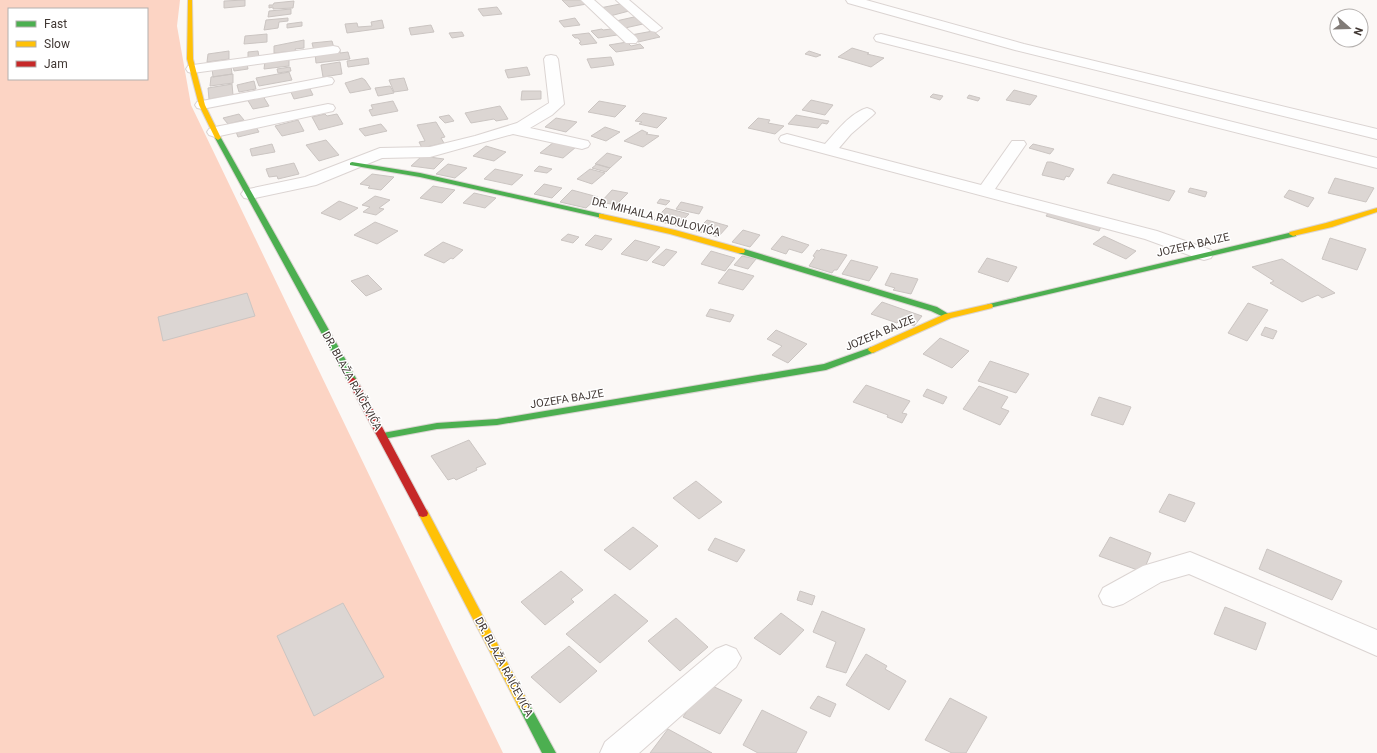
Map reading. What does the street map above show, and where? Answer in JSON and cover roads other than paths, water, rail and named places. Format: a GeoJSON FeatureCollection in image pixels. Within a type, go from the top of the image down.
{"type":"FeatureCollection","features":[{"type":"Feature","properties":{"kind":"street","name":"DR. BLAŽA RAIČEVIĆA"},"geometry":{"type":"LineString","coordinates":[[190,0],[188,40],[190,59],[202,105],[215,132],[383,436],[549,753]]}},
{"type":"Feature","properties":{"kind":"street"},"geometry":{"type":"LineString","coordinates":[[587,0],[631,40]]}},
{"type":"Feature","properties":{"kind":"street"},"geometry":{"type":"LineString","coordinates":[[622,0],[656,28]]}},
{"type":"Feature","properties":{"kind":"street"},"geometry":{"type":"LineString","coordinates":[[852,0],[1020,47],[1377,134]]}},
{"type":"Feature","properties":{"kind":"street"},"geometry":{"type":"LineString","coordinates":[[881,38],[1377,163]]}},
{"type":"Feature","properties":{"kind":"street"},"geometry":{"type":"LineString","coordinates":[[192,69],[333,50]]}},
{"type":"Feature","properties":{"kind":"street"},"geometry":{"type":"LineString","coordinates":[[250,194],[310,181],[380,153],[435,151],[513,129],[538,117],[557,104],[551,59]]}},
{"type":"Feature","properties":{"kind":"street"},"geometry":{"type":"LineString","coordinates":[[202,105],[326,81]]}},
{"type":"Feature","properties":{"kind":"street"},"geometry":{"type":"LineString","coordinates":[[215,132],[328,108]]}},
{"type":"Feature","properties":{"kind":"street"},"geometry":{"type":"LineString","coordinates":[[829,150],[845,131],[867,113]]}},
{"type":"Feature","properties":{"kind":"street"},"geometry":{"type":"LineString","coordinates":[[513,129],[582,144]]}},
{"type":"Feature","properties":{"kind":"street"},"geometry":{"type":"LineString","coordinates":[[787,139],[1151,235],[1204,254]]}},
{"type":"Feature","properties":{"kind":"street"},"geometry":{"type":"LineString","coordinates":[[985,192],[1018,144]]}},
{"type":"Feature","properties":{"kind":"street","name":"DR. MIHAILA RADULOVIĆA"},"geometry":{"type":"LineString","coordinates":[[352,164],[420,175],[672,232],[934,310],[948,316]]}},
{"type":"Feature","properties":{"kind":"street","name":"JOZEFA BAJZE"},"geometry":{"type":"LineString","coordinates":[[383,436],[437,426],[497,422],[826,367],[851,359],[948,316],[1329,225],[1377,210]]}},
{"type":"Feature","properties":{"kind":"street"},"geometry":{"type":"LineString","coordinates":[[1113,596],[1153,574],[1190,564],[1377,643]]}},
{"type":"Feature","properties":{"kind":"street"},"geometry":{"type":"LineString","coordinates":[[616,753],[726,658]]}}]}
